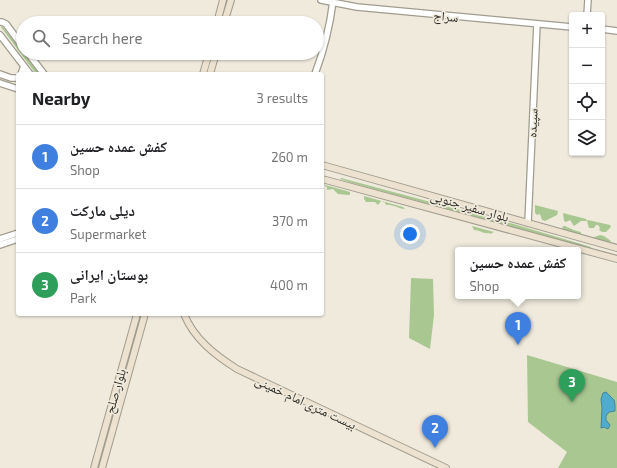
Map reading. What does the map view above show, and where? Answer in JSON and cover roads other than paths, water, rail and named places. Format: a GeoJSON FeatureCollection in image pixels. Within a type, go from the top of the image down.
{"type":"FeatureCollection","features":[{"type":"Feature","properties":{"kind":"main road"},"geometry":{"type":"LineString","coordinates":[[219,16],[223,0]]}},
{"type":"Feature","properties":{"kind":"main road"},"geometry":{"type":"LineString","coordinates":[[226,16],[231,0]]}},
{"type":"Feature","properties":{"kind":"main road"},"geometry":{"type":"LineString","coordinates":[[204,72],[207,60]]}},
{"type":"Feature","properties":{"kind":"main road"},"geometry":{"type":"LineString","coordinates":[[211,72],[214,60]]}},
{"type":"Feature","properties":{"kind":"main road","name":"بلوار سفیر جنوبی"},"geometry":{"type":"LineString","coordinates":[[324,166],[617,248]]}},
{"type":"Feature","properties":{"kind":"main road"},"geometry":{"type":"LineString","coordinates":[[334,182],[337,169]]}},
{"type":"Feature","properties":{"kind":"main road","name":"بلوار سفیر جنوبی"},"geometry":{"type":"LineString","coordinates":[[324,180],[574,247]]}},
{"type":"Feature","properties":{"kind":"main road"},"geometry":{"type":"LineString","coordinates":[[596,253],[597,242]]}},
{"type":"Feature","properties":{"kind":"main road","name":"بلوار سفیر جنوبی"},"geometry":{"type":"LineString","coordinates":[[581,249],[617,259]]}},
{"type":"Feature","properties":{"kind":"main road","name":"بلوار صلح"},"geometry":{"type":"LineString","coordinates":[[94,468],[136,316]]}},
{"type":"Feature","properties":{"kind":"main road","name":"بلوار صلح"},"geometry":{"type":"LineString","coordinates":[[102,468],[144,316]]}},
{"type":"Feature","properties":{"kind":"main road","name":"بیست متری امام خمینی"},"geometry":{"type":"LineString","coordinates":[[185,316],[192,331],[212,352],[237,369],[446,468]]}},
{"type":"Feature","properties":{"kind":"main road"},"geometry":{"type":"LineString","coordinates":[[115,393],[122,395]]}},
{"type":"Feature","properties":{"kind":"street","name":"سراج"},"geometry":{"type":"LineString","coordinates":[[322,0],[357,7],[569,27]]}},
{"type":"Feature","properties":{"kind":"street"},"geometry":{"type":"LineString","coordinates":[[587,12],[588,0]]}},
{"type":"Feature","properties":{"kind":"street"},"geometry":{"type":"LineString","coordinates":[[324,48],[330,24],[333,1]]}},
{"type":"Feature","properties":{"kind":"street"},"geometry":{"type":"LineString","coordinates":[[0,22],[4,22],[16,38]]}},
{"type":"Feature","properties":{"kind":"street","name":"سپیده"},"geometry":{"type":"LineString","coordinates":[[528,223],[537,24]]}},
{"type":"Feature","properties":{"kind":"street"},"geometry":{"type":"LineString","coordinates":[[605,30],[617,31]]}},
{"type":"Feature","properties":{"kind":"street"},"geometry":{"type":"LineString","coordinates":[[0,35],[16,56]]}},
{"type":"Feature","properties":{"kind":"street"},"geometry":{"type":"LineString","coordinates":[[19,60],[28,72]]}},
{"type":"Feature","properties":{"kind":"street"},"geometry":{"type":"LineString","coordinates":[[33,60],[42,72]]}},
{"type":"Feature","properties":{"kind":"street"},"geometry":{"type":"LineString","coordinates":[[316,72],[320,60]]}},
{"type":"Feature","properties":{"kind":"street"},"geometry":{"type":"LineString","coordinates":[[22,72],[24,66]]}},
{"type":"Feature","properties":{"kind":"street"},"geometry":{"type":"LineString","coordinates":[[0,74],[11,78],[16,78]]}},
{"type":"Feature","properties":{"kind":"street"},"geometry":{"type":"LineString","coordinates":[[0,83],[16,88]]}},
{"type":"Feature","properties":{"kind":"street"},"geometry":{"type":"LineString","coordinates":[[0,239],[16,234]]}},
{"type":"Feature","properties":{"kind":"street"},"geometry":{"type":"LineString","coordinates":[[0,245],[16,240]]}},
{"type":"Feature","properties":{"kind":"water"},"geometry":{"type":"Polygon","coordinates":[[[606,392],[614,400],[615,405],[615,411],[609,412],[606,416],[606,420],[610,425],[608,429],[604,427],[601,428],[601,399],[603,393],[606,392]]]}},
{"type":"Feature","properties":{"kind":"place","name":"کفش عمده حسین"},"geometry":{"type":"Point","coordinates":[518,345]}},
{"type":"Feature","properties":{"kind":"place","name":"بوستان ایرانی"},"geometry":{"type":"Point","coordinates":[572,402]}},
{"type":"Feature","properties":{"kind":"place","name":"دیلی مارکت"},"geometry":{"type":"Point","coordinates":[435,448]}}]}
